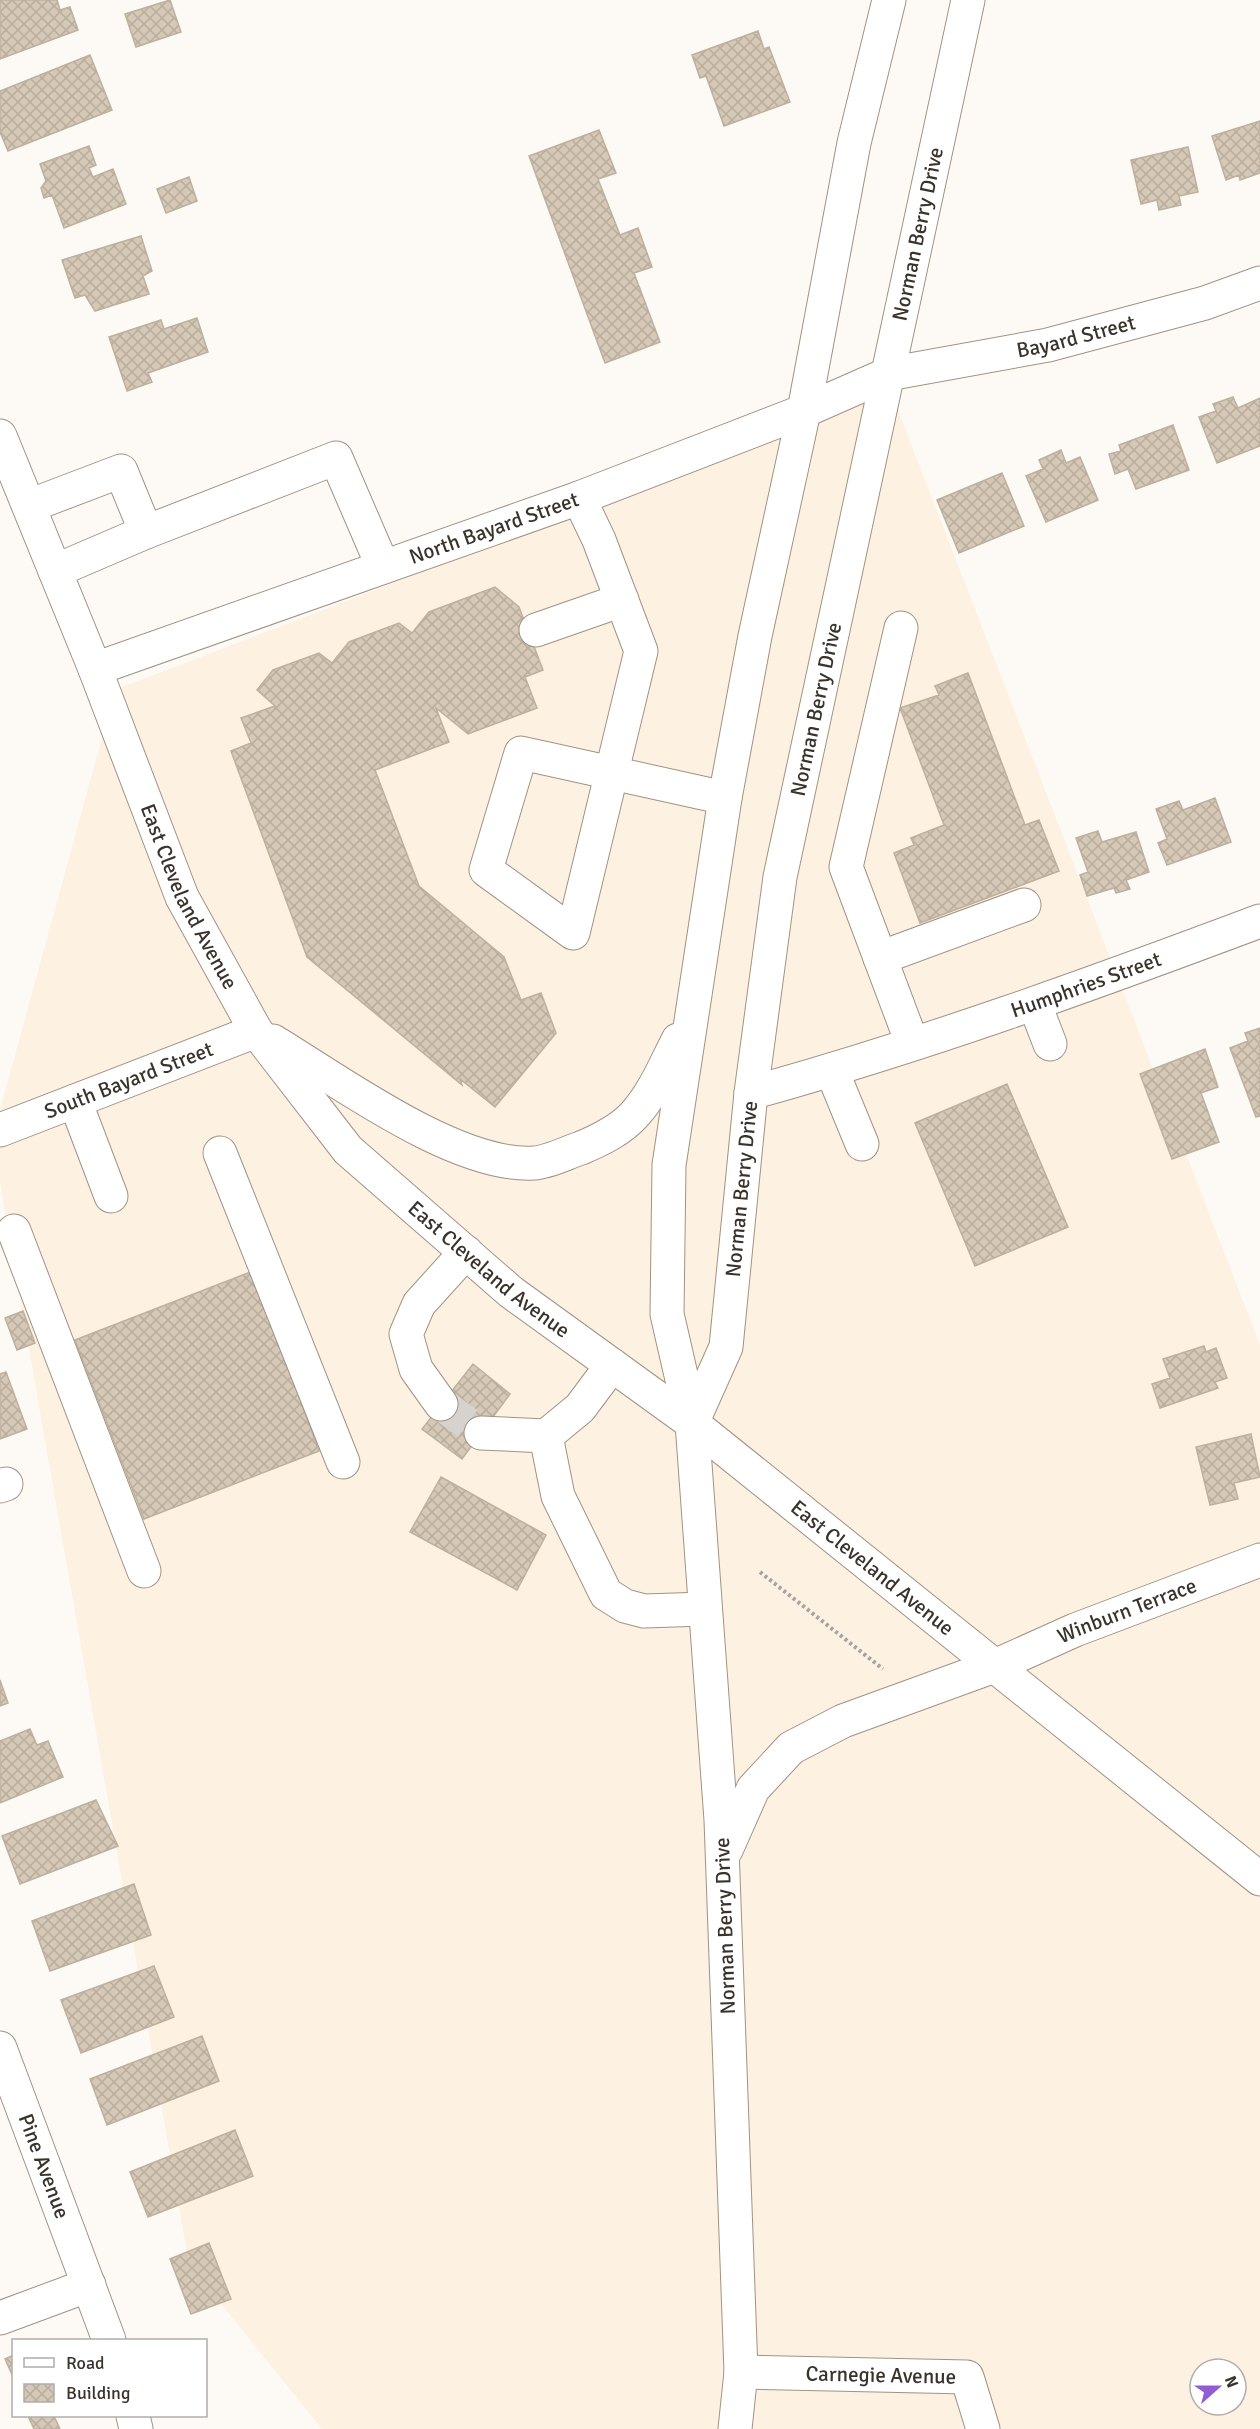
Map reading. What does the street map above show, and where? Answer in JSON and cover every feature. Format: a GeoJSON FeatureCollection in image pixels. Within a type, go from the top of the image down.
{"type":"FeatureCollection","features":[{"type":"Feature","properties":{"kind":"main road","name":"Norman Berry Drive"},"geometry":{"type":"LineString","coordinates":[[735,2429],[741,2372],[723,1857],[692,1423],[668,1314],[669,1165],[690,1015],[725,798],[755,636],[804,411],[854,143],[889,0]]}},
{"type":"Feature","properties":{"kind":"main road","name":"Norman Berry Drive"},"geometry":{"type":"LineString","coordinates":[[692,1423],[726,1347],[751,1094],[780,877],[968,0]]}},
{"type":"Feature","properties":{"kind":"main road","name":"Bayard Street"},"geometry":{"type":"LineString","coordinates":[[888,374],[1048,345],[1205,303],[1260,283]]}},
{"type":"Feature","properties":{"kind":"main road","name":"North Bayard Street"},"geometry":{"type":"LineString","coordinates":[[95,669],[579,498],[804,411],[888,374]]}},
{"type":"Feature","properties":{"kind":"main road","name":"East Cleveland Avenue"},"geometry":{"type":"LineString","coordinates":[[0,436],[95,669],[182,897],[256,1031],[348,1150],[512,1292],[692,1423],[997,1665],[1260,1879]]}},
{"type":"Feature","properties":{"kind":"main road"},"geometry":{"type":"LineString","coordinates":[[55,571],[146,532],[336,458],[383,567]]}},
{"type":"Feature","properties":{"kind":"main road"},"geometry":{"type":"LineString","coordinates":[[29,506],[122,471],[146,532]]}},
{"type":"Feature","properties":{"kind":"main road"},"geometry":{"type":"LineString","coordinates":[[579,498],[598,540],[641,651],[612,771],[573,933],[486,870],[520,753],[612,771],[725,798]]}},
{"type":"Feature","properties":{"kind":"main road"},"geometry":{"type":"LineString","coordinates":[[536,630],[622,600]]}},
{"type":"Feature","properties":{"kind":"main road"},"geometry":{"type":"LineString","coordinates":[[751,1094],[832,1071],[912,1043],[846,867],[901,628]]}},
{"type":"Feature","properties":{"kind":"main road"},"geometry":{"type":"LineString","coordinates":[[880,958],[1024,905]]}},
{"type":"Feature","properties":{"kind":"main road","name":"Humphries Street"},"geometry":{"type":"LineString","coordinates":[[912,1043],[1035,1005],[1260,921]]}},
{"type":"Feature","properties":{"kind":"main road"},"geometry":{"type":"LineString","coordinates":[[1035,1005],[1050,1044]]}},
{"type":"Feature","properties":{"kind":"main road"},"geometry":{"type":"LineString","coordinates":[[256,1031],[426,1134],[459,1148],[504,1162],[535,1163],[591,1144],[610,1134],[634,1115],[651,1093],[690,1015]]}},
{"type":"Feature","properties":{"kind":"main road","name":"South Bayard Street"},"geometry":{"type":"LineString","coordinates":[[0,1130],[256,1031]]}},
{"type":"Feature","properties":{"kind":"main road"},"geometry":{"type":"LineString","coordinates":[[832,1071],[862,1144]]}},
{"type":"Feature","properties":{"kind":"main road"},"geometry":{"type":"LineString","coordinates":[[75,1101],[111,1196]]}},
{"type":"Feature","properties":{"kind":"main road"},"geometry":{"type":"LineString","coordinates":[[220,1153],[343,1462]]}},
{"type":"Feature","properties":{"kind":"main road"},"geometry":{"type":"LineString","coordinates":[[14,1231],[144,1571]]}},
{"type":"Feature","properties":{"kind":"main road"},"geometry":{"type":"LineString","coordinates":[[441,1404],[416,1370],[406,1334],[419,1304],[466,1252]]}},
{"type":"Feature","properties":{"kind":"main road"},"geometry":{"type":"LineString","coordinates":[[481,1433],[546,1437],[580,1408],[612,1365]]}},
{"type":"Feature","properties":{"kind":"main road"},"geometry":{"type":"LineString","coordinates":[[546,1437],[558,1496],[606,1594],[625,1606],[644,1611],[705,1609]]}},
{"type":"Feature","properties":{"kind":"main road","name":"Winburn Terrace"},"geometry":{"type":"LineString","coordinates":[[723,1857],[753,1789],[791,1748],[843,1721],[997,1665],[1075,1630],[1260,1560]]}},
{"type":"Feature","properties":{"kind":"main road","name":"Pine Avenue"},"geometry":{"type":"LineString","coordinates":[[0,2048],[109,2339]]}},
{"type":"Feature","properties":{"kind":"main road"},"geometry":{"type":"LineString","coordinates":[[0,2318],[90,2285]]}},
{"type":"Feature","properties":{"kind":"main road","name":"Carnegie Avenue"},"geometry":{"type":"LineString","coordinates":[[741,2372],[967,2377],[983,2429]]}},
{"type":"Feature","properties":{"kind":"path"},"geometry":{"type":"LineString","coordinates":[[760,1572],[889,1673]]}},
{"type":"Feature","properties":{"kind":"shaded area"},"geometry":{"type":"Polygon","coordinates":[[[891,392],[1260,1345],[1260,2429],[322,2429],[189,2264],[0,1183],[0,1110],[115,690],[891,392]]]}},
{"type":"Feature","properties":{"kind":"building"},"geometry":{"type":"Polygon","coordinates":[[[0,0],[57,0],[60,10],[70,7],[78,30],[0,59],[0,0]]]}},
{"type":"Feature","properties":{"kind":"building"},"geometry":{"type":"Polygon","coordinates":[[[170,0],[181,32],[136,47],[125,14],[170,0]]]}},
{"type":"Feature","properties":{"kind":"building"},"geometry":{"type":"Polygon","coordinates":[[[758,31],[764,49],[769,47],[790,102],[724,126],[706,76],[700,78],[692,55],[758,31]]]}},
{"type":"Feature","properties":{"kind":"building"},"geometry":{"type":"Polygon","coordinates":[[[90,55],[112,110],[8,151],[0,132],[0,91],[90,55]]]}},
{"type":"Feature","properties":{"kind":"building"},"geometry":{"type":"Polygon","coordinates":[[[1260,121],[1260,173],[1240,180],[1239,175],[1226,180],[1212,136],[1260,121]]]}},
{"type":"Feature","properties":{"kind":"building"},"geometry":{"type":"Polygon","coordinates":[[[599,130],[616,173],[598,179],[620,235],[638,228],[652,267],[634,273],[660,342],[605,363],[529,156],[599,130]]]}},
{"type":"Feature","properties":{"kind":"building"},"geometry":{"type":"Polygon","coordinates":[[[89,146],[96,165],[89,168],[93,177],[113,169],[126,204],[64,228],[52,195],[44,198],[41,188],[46,181],[40,164],[89,146]]]}},
{"type":"Feature","properties":{"kind":"building"},"geometry":{"type":"Polygon","coordinates":[[[1188,147],[1198,192],[1179,196],[1181,205],[1159,210],[1157,200],[1141,204],[1131,160],[1188,147]]]}},
{"type":"Feature","properties":{"kind":"building"},"geometry":{"type":"Polygon","coordinates":[[[189,177],[197,201],[166,213],[157,189],[189,177]]]}},
{"type":"Feature","properties":{"kind":"building"},"geometry":{"type":"Polygon","coordinates":[[[141,236],[152,271],[143,276],[149,294],[95,311],[85,295],[75,298],[62,260],[141,236]]]}},
{"type":"Feature","properties":{"kind":"building"},"geometry":{"type":"Polygon","coordinates":[[[197,318],[208,352],[148,373],[152,382],[127,391],[109,337],[161,320],[164,329],[197,318]]]}},
{"type":"Feature","properties":{"kind":"building"},"geometry":{"type":"Polygon","coordinates":[[[1233,397],[1238,408],[1260,398],[1260,446],[1217,463],[1199,417],[1216,411],[1213,404],[1233,397]]]}},
{"type":"Feature","properties":{"kind":"building"},"geometry":{"type":"Polygon","coordinates":[[[1173,425],[1189,470],[1136,489],[1128,469],[1115,474],[1109,454],[1121,451],[1119,445],[1173,425]]]}},
{"type":"Feature","properties":{"kind":"building"},"geometry":{"type":"Polygon","coordinates":[[[1061,450],[1066,463],[1080,457],[1098,500],[1046,522],[1026,476],[1043,469],[1039,460],[1061,450]]]}},
{"type":"Feature","properties":{"kind":"building"},"geometry":{"type":"Polygon","coordinates":[[[1002,473],[1024,526],[959,553],[937,500],[1002,473]]]}},
{"type":"Feature","properties":{"kind":"building"},"geometry":{"type":"Polygon","coordinates":[[[495,587],[519,607],[543,670],[525,677],[537,708],[468,734],[436,708],[449,742],[375,770],[419,886],[504,957],[521,1000],[541,993],[556,1033],[495,1107],[460,1079],[462,1085],[307,957],[231,751],[251,743],[241,718],[275,706],[257,690],[273,670],[319,653],[332,663],[349,642],[399,623],[412,633],[429,612],[495,587]]]}},
{"type":"Feature","properties":{"kind":"building"},"geometry":{"type":"Polygon","coordinates":[[[968,673],[1025,825],[1039,820],[1059,871],[920,923],[894,853],[914,845],[911,838],[944,825],[900,708],[939,695],[935,686],[968,673]]]}},
{"type":"Feature","properties":{"kind":"building"},"geometry":{"type":"Polygon","coordinates":[[[1215,798],[1231,842],[1167,865],[1158,843],[1167,839],[1156,809],[1179,801],[1183,810],[1215,798]]]}},
{"type":"Feature","properties":{"kind":"building"},"geometry":{"type":"Polygon","coordinates":[[[1098,831],[1102,842],[1136,832],[1149,872],[1126,880],[1130,889],[1116,893],[1114,888],[1087,896],[1080,875],[1088,872],[1076,838],[1098,831]]]}},
{"type":"Feature","properties":{"kind":"building"},"geometry":{"type":"Polygon","coordinates":[[[1260,1028],[1260,1116],[1256,1117],[1230,1048],[1248,1041],[1245,1033],[1260,1028]]]}},
{"type":"Feature","properties":{"kind":"building"},"geometry":{"type":"Polygon","coordinates":[[[1205,1049],[1218,1087],[1201,1093],[1219,1142],[1172,1159],[1140,1074],[1205,1049]]]}},
{"type":"Feature","properties":{"kind":"building"},"geometry":{"type":"Polygon","coordinates":[[[1007,1084],[1068,1227],[975,1266],[915,1123],[1007,1084]]]}},
{"type":"Feature","properties":{"kind":"building"},"geometry":{"type":"Polygon","coordinates":[[[253,1271],[319,1451],[144,1519],[75,1340],[253,1271]]]}},
{"type":"Feature","properties":{"kind":"building"},"geometry":{"type":"Polygon","coordinates":[[[23,1311],[35,1343],[17,1350],[5,1318],[23,1311]]]}},
{"type":"Feature","properties":{"kind":"building"},"geometry":{"type":"Polygon","coordinates":[[[1204,1346],[1206,1352],[1216,1348],[1227,1378],[1215,1382],[1218,1388],[1160,1408],[1152,1384],[1170,1378],[1163,1359],[1204,1346]]]}},
{"type":"Feature","properties":{"kind":"building"},"geometry":{"type":"Polygon","coordinates":[[[473,1364],[510,1394],[462,1459],[422,1429],[473,1364]]]}},
{"type":"Feature","properties":{"kind":"building"},"geometry":{"type":"Polygon","coordinates":[[[6,1372],[27,1429],[0,1439],[0,1374],[6,1372]]]}},
{"type":"Feature","properties":{"kind":"building"},"geometry":{"type":"Polygon","coordinates":[[[1251,1434],[1260,1477],[1234,1483],[1238,1499],[1210,1505],[1196,1447],[1251,1434]]]}},
{"type":"Feature","properties":{"kind":"building"},"geometry":{"type":"Polygon","coordinates":[[[441,1477],[546,1535],[517,1590],[410,1532],[441,1477]]]}},
{"type":"Feature","properties":{"kind":"building"},"geometry":{"type":"Polygon","coordinates":[[[0,1680],[8,1703],[0,1706],[0,1680]]]}},
{"type":"Feature","properties":{"kind":"building"},"geometry":{"type":"Polygon","coordinates":[[[30,1729],[37,1745],[48,1741],[63,1777],[0,1803],[0,1741],[30,1729]]]}},
{"type":"Feature","properties":{"kind":"building"},"geometry":{"type":"Polygon","coordinates":[[[96,1800],[118,1846],[20,1884],[2,1836],[96,1800]]]}},
{"type":"Feature","properties":{"kind":"building"},"geometry":{"type":"Polygon","coordinates":[[[134,1884],[151,1935],[50,1971],[32,1921],[134,1884]]]}},
{"type":"Feature","properties":{"kind":"building"},"geometry":{"type":"Polygon","coordinates":[[[154,1966],[174,2017],[81,2053],[61,2000],[154,1966]]]}},
{"type":"Feature","properties":{"kind":"building"},"geometry":{"type":"Polygon","coordinates":[[[202,2036],[219,2081],[107,2125],[90,2079],[202,2036]]]}},
{"type":"Feature","properties":{"kind":"building"},"geometry":{"type":"Polygon","coordinates":[[[235,2130],[253,2176],[148,2217],[130,2172],[235,2130]]]}},
{"type":"Feature","properties":{"kind":"building"},"geometry":{"type":"Polygon","coordinates":[[[209,2243],[231,2299],[191,2314],[170,2259],[209,2243]]]}},
{"type":"Feature","properties":{"kind":"building"},"geometry":{"type":"Polygon","coordinates":[[[12,2356],[12,2375],[5,2359],[12,2356]]]}},
{"type":"Feature","properties":{"kind":"building"},"geometry":{"type":"Polygon","coordinates":[[[28,2417],[54,2417],[60,2429],[34,2429],[28,2417]]]}},
{"type":"Feature","properties":{"kind":"tunnel"},"geometry":{"type":"LineString","coordinates":[[441,1404],[481,1433]]}}]}
